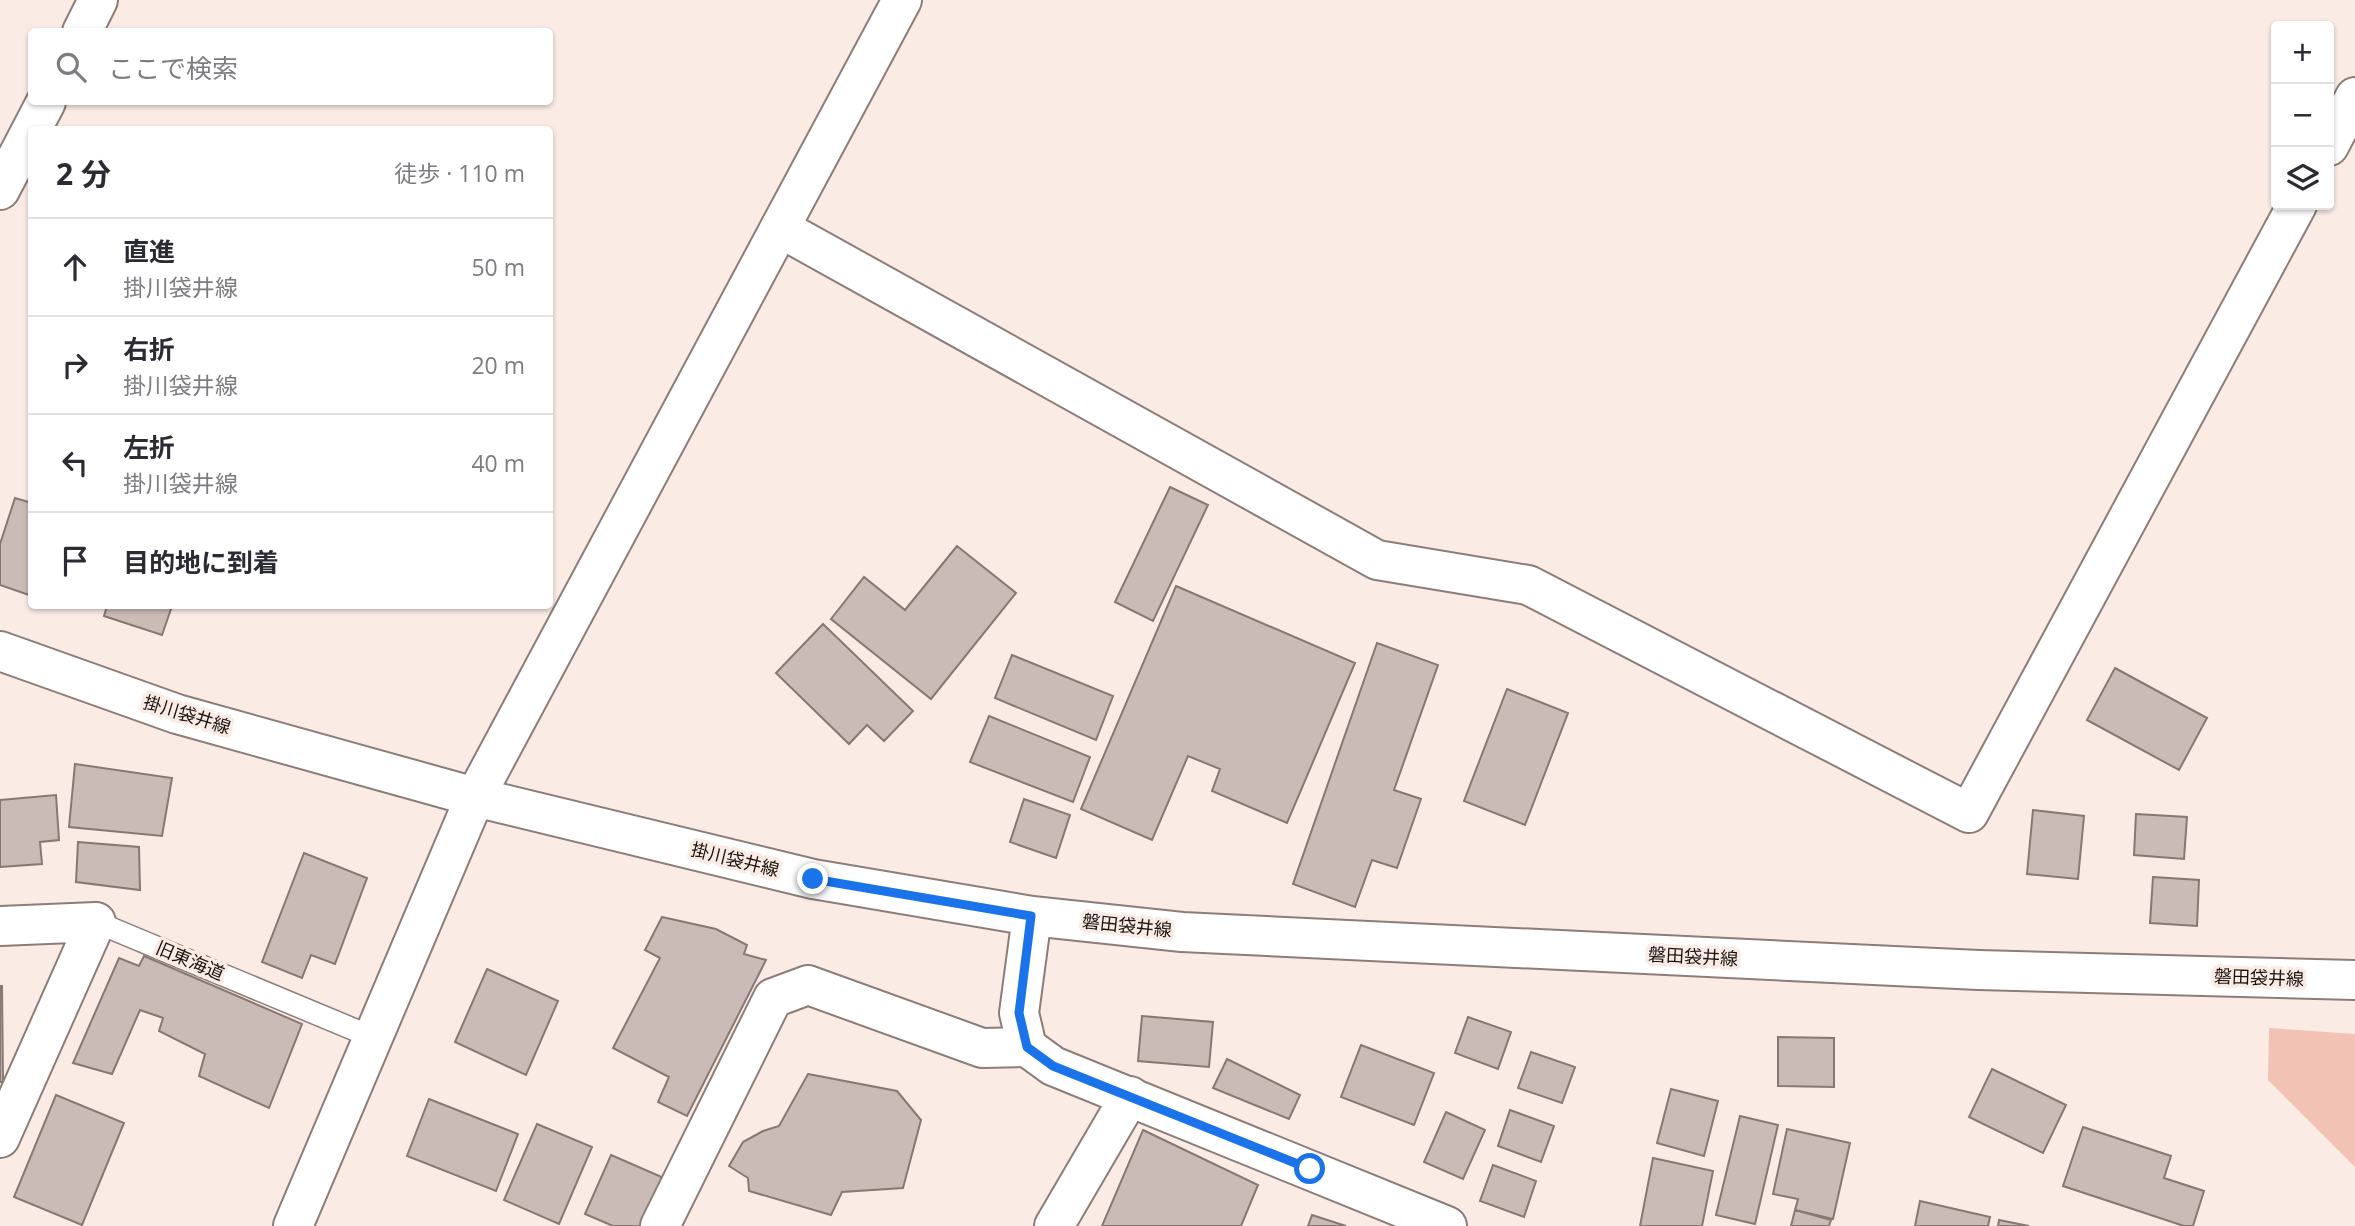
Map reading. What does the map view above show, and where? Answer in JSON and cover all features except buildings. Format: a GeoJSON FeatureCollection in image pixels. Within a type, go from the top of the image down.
{"type":"FeatureCollection","features":[{"type":"Feature","properties":{"kind":"street"},"geometry":{"type":"LineString","coordinates":[[84,28],[98,0]]}},
{"type":"Feature","properties":{"kind":"street"},"geometry":{"type":"LineString","coordinates":[[293,1226],[475,797],[902,0]]}},
{"type":"Feature","properties":{"kind":"street"},"geometry":{"type":"LineString","coordinates":[[2334,137],[2355,97]]}},
{"type":"Feature","properties":{"kind":"street"},"geometry":{"type":"LineString","coordinates":[[33,126],[44,105]]}},
{"type":"Feature","properties":{"kind":"street"},"geometry":{"type":"LineString","coordinates":[[0,190],[28,136]]}},
{"type":"Feature","properties":{"kind":"street"},"geometry":{"type":"LineString","coordinates":[[780,228],[1377,560],[1528,585],[1969,813],[2294,210]]}},
{"type":"Feature","properties":{"kind":"street","name":"掛川袋井線"},"geometry":{"type":"LineString","coordinates":[[0,651],[177,714],[475,797],[813,879],[1031,916]]}},
{"type":"Feature","properties":{"kind":"street"},"geometry":{"type":"LineString","coordinates":[[1027,1047],[1019,1013],[1031,916]]}},
{"type":"Feature","properties":{"kind":"street","name":"磐田袋井線"},"geometry":{"type":"LineString","coordinates":[[1031,916],[1210,934],[1979,970],[2355,980]]}},
{"type":"Feature","properties":{"kind":"street"},"geometry":{"type":"LineString","coordinates":[[0,1138],[96,922]]}},
{"type":"Feature","properties":{"kind":"street","name":"旧東海道"},"geometry":{"type":"LineString","coordinates":[[0,926],[96,922]]}},
{"type":"Feature","properties":{"kind":"street"},"geometry":{"type":"LineString","coordinates":[[660,1226],[773,998],[808,985],[982,1048],[1027,1047],[1053,1066],[1447,1226]]}},
{"type":"Feature","properties":{"kind":"street"},"geometry":{"type":"LineString","coordinates":[[1054,1226],[1130,1096]]}},
{"type":"Feature","properties":{"kind":"lane","name":"旧東海道"},"geometry":{"type":"LineString","coordinates":[[96,922],[372,1037]]}},
{"type":"Feature","properties":{"kind":"shaded area"},"geometry":{"type":"Polygon","coordinates":[[[2269,1028],[2355,1034],[2355,1167],[2268,1080],[2269,1028]]]}},
{"type":"Feature","properties":{"kind":"route"},"geometry":{"type":"LineString","coordinates":[[813,879],[1031,916],[1019,1013],[1027,1047],[1053,1066],[1310,1169]]}}]}
